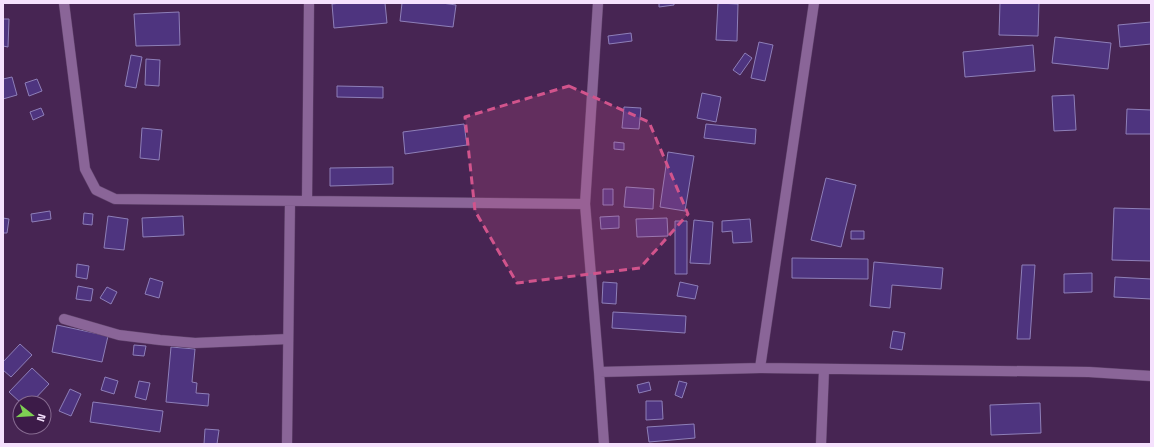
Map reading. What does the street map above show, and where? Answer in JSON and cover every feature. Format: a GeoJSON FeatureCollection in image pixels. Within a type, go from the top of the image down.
{"type":"FeatureCollection","features":[{"type":"Feature","properties":{"kind":"street"},"geometry":{"type":"LineString","coordinates":[[64,3],[85,169],[96,190],[115,199],[585,204]]}},
{"type":"Feature","properties":{"kind":"street"},"geometry":{"type":"LineString","coordinates":[[307,201],[309,3]]}},
{"type":"Feature","properties":{"kind":"street"},"geometry":{"type":"LineString","coordinates":[[598,3],[585,204],[604,444]]}},
{"type":"Feature","properties":{"kind":"street"},"geometry":{"type":"LineString","coordinates":[[760,368],[814,3]]}},
{"type":"Feature","properties":{"kind":"street"},"geometry":{"type":"LineString","coordinates":[[287,444],[290,201]]}},
{"type":"Feature","properties":{"kind":"street"},"geometry":{"type":"LineString","coordinates":[[64,319],[119,335],[160,340],[195,343],[288,339]]}},
{"type":"Feature","properties":{"kind":"street"},"geometry":{"type":"LineString","coordinates":[[599,372],[760,368],[824,370],[1089,372],[1151,376]]}},
{"type":"Feature","properties":{"kind":"street"},"geometry":{"type":"LineString","coordinates":[[821,444],[824,370]]}},
{"type":"Feature","properties":{"kind":"highlighted area"},"geometry":{"type":"Polygon","coordinates":[[[569,86],[649,122],[688,214],[640,268],[517,283],[475,211],[465,117],[569,86]]]}},
{"type":"Feature","properties":{"kind":"building"},"geometry":{"type":"Polygon","coordinates":[[[385,3],[387,23],[334,28],[332,4],[385,3]]]}},
{"type":"Feature","properties":{"kind":"building"},"geometry":{"type":"Polygon","coordinates":[[[402,3],[442,3],[456,5],[453,27],[400,21],[402,3]]]}},
{"type":"Feature","properties":{"kind":"building"},"geometry":{"type":"Polygon","coordinates":[[[659,3],[674,3],[674,5],[659,7],[659,3]]]}},
{"type":"Feature","properties":{"kind":"building"},"geometry":{"type":"Polygon","coordinates":[[[718,3],[738,4],[737,41],[716,40],[718,3]]]}},
{"type":"Feature","properties":{"kind":"building"},"geometry":{"type":"Polygon","coordinates":[[[1000,3],[1039,3],[1038,36],[999,35],[1000,3]]]}},
{"type":"Feature","properties":{"kind":"building"},"geometry":{"type":"Polygon","coordinates":[[[179,12],[180,45],[136,46],[134,14],[179,12]]]}},
{"type":"Feature","properties":{"kind":"building"},"geometry":{"type":"Polygon","coordinates":[[[3,19],[9,19],[8,47],[3,46],[3,19]]]}},
{"type":"Feature","properties":{"kind":"building"},"geometry":{"type":"Polygon","coordinates":[[[1151,22],[1151,44],[1120,47],[1118,25],[1151,22]]]}},
{"type":"Feature","properties":{"kind":"building"},"geometry":{"type":"Polygon","coordinates":[[[631,33],[632,41],[609,44],[608,36],[631,33]]]}},
{"type":"Feature","properties":{"kind":"building"},"geometry":{"type":"Polygon","coordinates":[[[1055,37],[1111,43],[1108,69],[1052,63],[1055,37]]]}},
{"type":"Feature","properties":{"kind":"building"},"geometry":{"type":"Polygon","coordinates":[[[759,42],[773,45],[765,81],[751,78],[759,42]]]}},
{"type":"Feature","properties":{"kind":"building"},"geometry":{"type":"Polygon","coordinates":[[[1033,45],[1035,71],[965,77],[963,52],[1033,45]]]}},
{"type":"Feature","properties":{"kind":"building"},"geometry":{"type":"Polygon","coordinates":[[[745,53],[752,58],[740,75],[733,70],[745,53]]]}},
{"type":"Feature","properties":{"kind":"building"},"geometry":{"type":"Polygon","coordinates":[[[131,55],[142,57],[136,88],[125,86],[131,55]]]}},
{"type":"Feature","properties":{"kind":"building"},"geometry":{"type":"Polygon","coordinates":[[[146,59],[160,60],[159,86],[145,85],[146,59]]]}},
{"type":"Feature","properties":{"kind":"building"},"geometry":{"type":"Polygon","coordinates":[[[12,77],[17,95],[3,99],[3,79],[12,77]]]}},
{"type":"Feature","properties":{"kind":"building"},"geometry":{"type":"Polygon","coordinates":[[[37,79],[42,91],[29,96],[25,83],[37,79]]]}},
{"type":"Feature","properties":{"kind":"building"},"geometry":{"type":"Polygon","coordinates":[[[337,86],[383,87],[383,98],[337,97],[337,86]]]}},
{"type":"Feature","properties":{"kind":"building"},"geometry":{"type":"Polygon","coordinates":[[[702,93],[721,97],[716,122],[697,118],[702,93]]]}},
{"type":"Feature","properties":{"kind":"building"},"geometry":{"type":"Polygon","coordinates":[[[1074,95],[1076,130],[1054,131],[1052,96],[1074,95]]]}},
{"type":"Feature","properties":{"kind":"building"},"geometry":{"type":"Polygon","coordinates":[[[624,107],[641,108],[639,129],[622,128],[624,107]]]}},
{"type":"Feature","properties":{"kind":"building"},"geometry":{"type":"Polygon","coordinates":[[[41,108],[44,115],[33,120],[30,112],[41,108]]]}},
{"type":"Feature","properties":{"kind":"building"},"geometry":{"type":"Polygon","coordinates":[[[1127,109],[1151,110],[1151,134],[1126,134],[1127,109]]]}},
{"type":"Feature","properties":{"kind":"building"},"geometry":{"type":"Polygon","coordinates":[[[464,124],[467,145],[405,154],[403,132],[464,124]]]}},
{"type":"Feature","properties":{"kind":"building"},"geometry":{"type":"Polygon","coordinates":[[[706,124],[756,129],[755,144],[704,138],[706,124]]]}},
{"type":"Feature","properties":{"kind":"building"},"geometry":{"type":"Polygon","coordinates":[[[142,128],[162,130],[159,160],[140,158],[142,128]]]}},
{"type":"Feature","properties":{"kind":"building"},"geometry":{"type":"Polygon","coordinates":[[[614,142],[624,143],[624,150],[614,149],[614,142]]]}},
{"type":"Feature","properties":{"kind":"building"},"geometry":{"type":"Polygon","coordinates":[[[668,152],[694,156],[685,211],[660,207],[668,152]]]}},
{"type":"Feature","properties":{"kind":"building"},"geometry":{"type":"Polygon","coordinates":[[[393,167],[393,184],[330,186],[330,168],[393,167]]]}},
{"type":"Feature","properties":{"kind":"building"},"geometry":{"type":"Polygon","coordinates":[[[826,178],[856,185],[841,247],[811,240],[826,178]]]}},
{"type":"Feature","properties":{"kind":"building"},"geometry":{"type":"Polygon","coordinates":[[[626,187],[654,189],[653,209],[624,207],[626,187]]]}},
{"type":"Feature","properties":{"kind":"building"},"geometry":{"type":"Polygon","coordinates":[[[603,189],[613,189],[613,205],[603,205],[603,189]]]}},
{"type":"Feature","properties":{"kind":"building"},"geometry":{"type":"Polygon","coordinates":[[[1114,208],[1151,209],[1151,261],[1112,260],[1114,208]]]}},
{"type":"Feature","properties":{"kind":"building"},"geometry":{"type":"Polygon","coordinates":[[[50,211],[51,219],[32,222],[31,214],[50,211]]]}},
{"type":"Feature","properties":{"kind":"building"},"geometry":{"type":"Polygon","coordinates":[[[84,213],[93,214],[92,225],[83,224],[84,213]]]}},
{"type":"Feature","properties":{"kind":"building"},"geometry":{"type":"Polygon","coordinates":[[[108,216],[128,219],[124,250],[104,248],[108,216]]]}},
{"type":"Feature","properties":{"kind":"building"},"geometry":{"type":"Polygon","coordinates":[[[183,216],[184,235],[143,237],[142,218],[183,216]]]}},
{"type":"Feature","properties":{"kind":"building"},"geometry":{"type":"Polygon","coordinates":[[[619,216],[619,228],[601,229],[600,217],[619,216]]]}},
{"type":"Feature","properties":{"kind":"building"},"geometry":{"type":"Polygon","coordinates":[[[3,218],[9,219],[7,233],[3,233],[3,218]]]}},
{"type":"Feature","properties":{"kind":"building"},"geometry":{"type":"Polygon","coordinates":[[[667,218],[668,236],[637,237],[636,219],[667,218]]]}},
{"type":"Feature","properties":{"kind":"building"},"geometry":{"type":"Polygon","coordinates":[[[750,219],[752,242],[733,243],[732,231],[722,232],[722,221],[750,219]]]}},
{"type":"Feature","properties":{"kind":"building"},"geometry":{"type":"Polygon","coordinates":[[[694,220],[713,222],[710,264],[690,263],[694,220]]]}},
{"type":"Feature","properties":{"kind":"building"},"geometry":{"type":"Polygon","coordinates":[[[675,221],[687,221],[687,274],[675,274],[675,221]]]}},
{"type":"Feature","properties":{"kind":"building"},"geometry":{"type":"Polygon","coordinates":[[[851,231],[864,231],[864,239],[851,239],[851,231]]]}},
{"type":"Feature","properties":{"kind":"building"},"geometry":{"type":"Polygon","coordinates":[[[792,258],[868,259],[868,279],[792,278],[792,258]]]}},
{"type":"Feature","properties":{"kind":"building"},"geometry":{"type":"Polygon","coordinates":[[[874,262],[943,268],[941,289],[892,285],[890,308],[870,306],[874,262]]]}},
{"type":"Feature","properties":{"kind":"building"},"geometry":{"type":"Polygon","coordinates":[[[77,264],[89,266],[87,279],[76,277],[77,264]]]}},
{"type":"Feature","properties":{"kind":"building"},"geometry":{"type":"Polygon","coordinates":[[[1022,265],[1035,265],[1030,339],[1017,339],[1022,265]]]}},
{"type":"Feature","properties":{"kind":"building"},"geometry":{"type":"Polygon","coordinates":[[[1092,273],[1092,292],[1064,293],[1064,274],[1092,273]]]}},
{"type":"Feature","properties":{"kind":"building"},"geometry":{"type":"Polygon","coordinates":[[[1115,277],[1151,279],[1151,299],[1114,297],[1115,277]]]}},
{"type":"Feature","properties":{"kind":"building"},"geometry":{"type":"Polygon","coordinates":[[[150,278],[163,282],[159,298],[145,294],[150,278]]]}},
{"type":"Feature","properties":{"kind":"building"},"geometry":{"type":"Polygon","coordinates":[[[603,282],[617,283],[616,304],[602,303],[603,282]]]}},
{"type":"Feature","properties":{"kind":"building"},"geometry":{"type":"Polygon","coordinates":[[[680,282],[698,286],[695,299],[677,296],[680,282]]]}},
{"type":"Feature","properties":{"kind":"building"},"geometry":{"type":"Polygon","coordinates":[[[78,286],[93,289],[91,301],[76,299],[78,286]]]}},
{"type":"Feature","properties":{"kind":"building"},"geometry":{"type":"Polygon","coordinates":[[[107,287],[117,292],[111,304],[100,298],[107,287]]]}},
{"type":"Feature","properties":{"kind":"building"},"geometry":{"type":"Polygon","coordinates":[[[613,312],[686,316],[685,333],[612,328],[613,312]]]}},
{"type":"Feature","properties":{"kind":"building"},"geometry":{"type":"Polygon","coordinates":[[[57,325],[108,336],[102,362],[52,352],[57,325]]]}},
{"type":"Feature","properties":{"kind":"building"},"geometry":{"type":"Polygon","coordinates":[[[893,331],[905,333],[902,350],[890,348],[893,331]]]}},
{"type":"Feature","properties":{"kind":"building"},"geometry":{"type":"Polygon","coordinates":[[[20,344],[32,355],[11,377],[3,370],[3,362],[20,344]]]}},
{"type":"Feature","properties":{"kind":"building"},"geometry":{"type":"Polygon","coordinates":[[[134,345],[146,346],[144,356],[133,355],[134,345]]]}},
{"type":"Feature","properties":{"kind":"building"},"geometry":{"type":"Polygon","coordinates":[[[171,347],[195,349],[192,382],[197,383],[196,393],[209,394],[208,406],[166,402],[171,347]]]}},
{"type":"Feature","properties":{"kind":"building"},"geometry":{"type":"Polygon","coordinates":[[[32,368],[49,384],[39,395],[12,395],[9,392],[32,368]]]}},
{"type":"Feature","properties":{"kind":"building"},"geometry":{"type":"Polygon","coordinates":[[[105,377],[118,381],[114,394],[101,390],[105,377]]]}},
{"type":"Feature","properties":{"kind":"building"},"geometry":{"type":"Polygon","coordinates":[[[139,381],[150,383],[146,400],[135,397],[139,381]]]}},
{"type":"Feature","properties":{"kind":"building"},"geometry":{"type":"Polygon","coordinates":[[[679,381],[687,383],[682,398],[675,395],[679,381]]]}},
{"type":"Feature","properties":{"kind":"building"},"geometry":{"type":"Polygon","coordinates":[[[649,382],[651,390],[639,393],[637,385],[649,382]]]}},
{"type":"Feature","properties":{"kind":"building"},"geometry":{"type":"Polygon","coordinates":[[[70,389],[81,394],[71,416],[59,411],[70,389]]]}},
{"type":"Feature","properties":{"kind":"building"},"geometry":{"type":"Polygon","coordinates":[[[646,401],[662,401],[663,419],[646,420],[646,401]]]}},
{"type":"Feature","properties":{"kind":"building"},"geometry":{"type":"Polygon","coordinates":[[[93,402],[163,411],[160,432],[90,422],[93,402]]]}},
{"type":"Feature","properties":{"kind":"building"},"geometry":{"type":"Polygon","coordinates":[[[1040,403],[1041,433],[991,435],[990,405],[1040,403]]]}},
{"type":"Feature","properties":{"kind":"building"},"geometry":{"type":"Polygon","coordinates":[[[694,424],[695,438],[649,442],[647,427],[694,424]]]}},
{"type":"Feature","properties":{"kind":"building"},"geometry":{"type":"Polygon","coordinates":[[[205,429],[219,430],[217,444],[204,444],[205,429]]]}}]}
